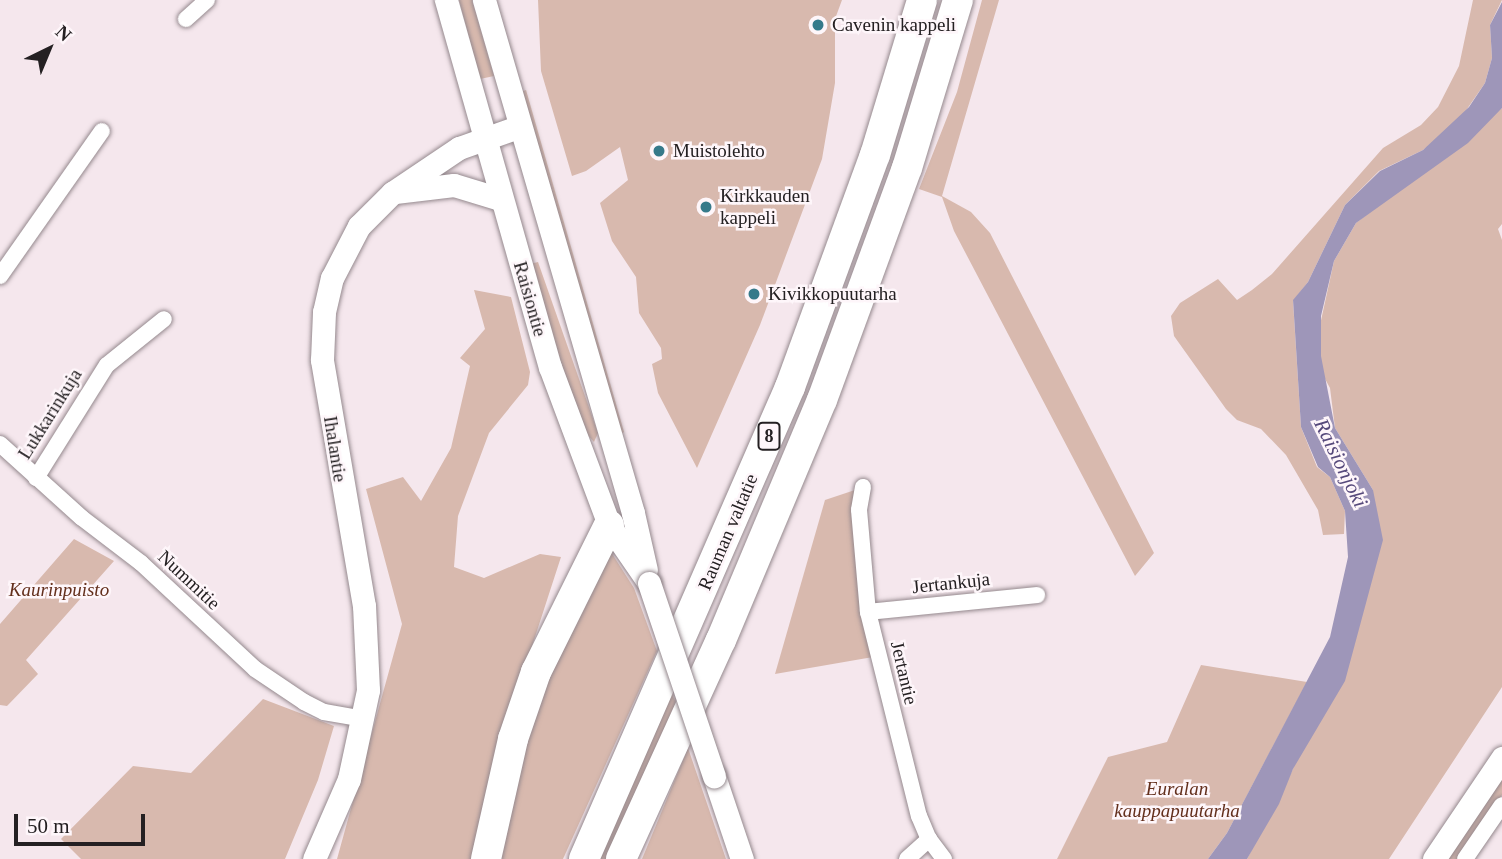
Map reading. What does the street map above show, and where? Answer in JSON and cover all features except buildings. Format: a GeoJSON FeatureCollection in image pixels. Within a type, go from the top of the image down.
{"type":"FeatureCollection","features":[{"type":"Feature","properties":{"kind":"highway","name":"Rauman valtatie"},"geometry":{"type":"LineString","coordinates":[[584,859],[790,387],[875,155],[922,0]]}},
{"type":"Feature","properties":{"kind":"highway","name":"Rauman valtatie"},"geometry":{"type":"LineString","coordinates":[[621,859],[721,640],[822,400],[907,168],[958,0]]}},
{"type":"Feature","properties":{"kind":"highway"},"geometry":{"type":"LineString","coordinates":[[486,859],[513,739],[536,672],[610,525]]}},
{"type":"Feature","properties":{"kind":"main road","name":"Raisiontie"},"geometry":{"type":"LineString","coordinates":[[446,0],[500,199],[550,367],[610,525],[649,583]]}},
{"type":"Feature","properties":{"kind":"main road","name":"Raisiontie"},"geometry":{"type":"LineString","coordinates":[[484,0],[518,127],[634,513],[649,583],[742,859]]}},
{"type":"Feature","properties":{"kind":"main road","name":"Ihalantie"},"geometry":{"type":"LineString","coordinates":[[314,859],[349,779],[368,690],[366,619],[341,491],[322,339],[328,294],[340,258],[359,226],[392,193],[430,164],[483,137],[518,127]]}},
{"type":"Feature","properties":{"kind":"main road"},"geometry":{"type":"LineString","coordinates":[[392,193],[454,185],[500,199]]}},
{"type":"Feature","properties":{"kind":"main road"},"geometry":{"type":"LineString","coordinates":[[1434,859],[1502,758]]}},
{"type":"Feature","properties":{"kind":"street"},"geometry":{"type":"LineString","coordinates":[[186,19],[207,0]]}},
{"type":"Feature","properties":{"kind":"street"},"geometry":{"type":"LineString","coordinates":[[0,276],[102,131]]}},
{"type":"Feature","properties":{"kind":"street","name":"Lukkarinkuja"},"geometry":{"type":"LineString","coordinates":[[36,478],[107,365],[164,319]]}},
{"type":"Feature","properties":{"kind":"street","name":"Nummitie"},"geometry":{"type":"LineString","coordinates":[[0,444],[284,691],[324,712],[363,719]]}},
{"type":"Feature","properties":{"kind":"street","name":"Jertantie"},"geometry":{"type":"LineString","coordinates":[[863,487],[859,510],[868,612],[899,747],[929,839],[944,859]]}},
{"type":"Feature","properties":{"kind":"street","name":"Jertankuja"},"geometry":{"type":"LineString","coordinates":[[868,612],[1037,595]]}},
{"type":"Feature","properties":{"kind":"street"},"geometry":{"type":"LineString","coordinates":[[1465,859],[1502,805]]}},
{"type":"Feature","properties":{"kind":"street"},"geometry":{"type":"LineString","coordinates":[[907,859],[929,839]]}},
{"type":"Feature","properties":{"kind":"green space"},"geometry":{"type":"Polygon","coordinates":[[[459,0],[472,0],[494,76],[480,79],[459,0]]]}},
{"type":"Feature","properties":{"kind":"green space"},"geometry":{"type":"Polygon","coordinates":[[[538,0],[842,0],[835,19],[835,83],[822,159],[760,325],[697,468],[658,393],[652,364],[662,359],[661,348],[639,313],[636,277],[612,241],[600,203],[628,180],[620,147],[586,171],[572,176],[541,71],[538,0]]]}},
{"type":"Feature","properties":{"kind":"green space"},"geometry":{"type":"Polygon","coordinates":[[[982,0],[999,0],[942,196],[971,212],[990,233],[1154,553],[1135,576],[954,231],[942,197],[919,189],[957,92],[982,0]]]}},
{"type":"Feature","properties":{"kind":"green space"},"geometry":{"type":"Polygon","coordinates":[[[1473,0],[1502,0],[1490,25],[1492,58],[1485,83],[1458,122],[1423,150],[1379,171],[1345,205],[1308,282],[1293,301],[1301,427],[1317,467],[1330,477],[1345,511],[1344,534],[1323,535],[1318,510],[1286,455],[1261,429],[1237,420],[1226,409],[1174,336],[1171,316],[1180,303],[1218,279],[1237,300],[1252,290],[1272,274],[1383,148],[1421,125],[1438,107],[1459,66],[1473,0]]]}},
{"type":"Feature","properties":{"kind":"green space"},"geometry":{"type":"Polygon","coordinates":[[[526,90],[624,432],[619,434],[521,91],[526,90]]]}},
{"type":"Feature","properties":{"kind":"green space"},"geometry":{"type":"Polygon","coordinates":[[[1502,108],[1502,224],[1498,229],[1502,240],[1502,687],[1389,859],[1247,859],[1293,769],[1373,490],[1335,428],[1330,388],[1313,357],[1334,261],[1356,223],[1502,108]]]}},
{"type":"Feature","properties":{"kind":"green space"},"geometry":{"type":"Polygon","coordinates":[[[538,262],[598,433],[594,442],[584,431],[530,264],[538,262]]]}},
{"type":"Feature","properties":{"kind":"green space"},"geometry":{"type":"Polygon","coordinates":[[[474,290],[511,297],[530,372],[528,385],[489,433],[458,516],[454,567],[484,578],[540,554],[561,557],[521,680],[475,859],[337,859],[402,624],[366,489],[403,477],[421,501],[451,448],[470,366],[460,358],[485,329],[474,290]]]}},
{"type":"Feature","properties":{"kind":"green space"},"geometry":{"type":"Polygon","coordinates":[[[855,490],[873,657],[775,674],[825,500],[855,490]]]}},
{"type":"Feature","properties":{"kind":"green space","name":"Kaurinpuisto"},"geometry":{"type":"Polygon","coordinates":[[[74,539],[114,561],[26,660],[38,674],[7,706],[0,705],[0,624],[74,539]]]}},
{"type":"Feature","properties":{"kind":"green space"},"geometry":{"type":"Polygon","coordinates":[[[611,552],[634,588],[657,651],[563,859],[498,859],[529,717],[611,552]]]}},
{"type":"Feature","properties":{"kind":"green space","name":"Euralan kauppapuutarha"},"geometry":{"type":"Polygon","coordinates":[[[1201,665],[1307,682],[1227,833],[1208,859],[1057,859],[1108,757],[1167,742],[1201,665]]]}},
{"type":"Feature","properties":{"kind":"green space"},"geometry":{"type":"Polygon","coordinates":[[[671,692],[677,705],[609,859],[599,859],[671,692]]]}},
{"type":"Feature","properties":{"kind":"green space"},"geometry":{"type":"Polygon","coordinates":[[[263,699],[334,726],[318,780],[285,859],[81,859],[61,839],[133,766],[191,773],[263,699]]]}},
{"type":"Feature","properties":{"kind":"green space"},"geometry":{"type":"Polygon","coordinates":[[[688,748],[726,859],[642,859],[688,748]]]}},
{"type":"Feature","properties":{"kind":"green space"},"geometry":{"type":"Polygon","coordinates":[[[1502,777],[1502,795],[1458,859],[1446,859],[1502,777]]]}},
{"type":"Feature","properties":{"kind":"water","name":"Raisionjoki"},"geometry":{"type":"Polygon","coordinates":[[[1502,2],[1502,108],[1468,143],[1356,223],[1334,261],[1321,316],[1321,356],[1335,428],[1373,490],[1383,540],[1345,681],[1293,769],[1279,804],[1247,859],[1208,859],[1227,833],[1330,637],[1348,557],[1345,511],[1330,477],[1318,467],[1301,427],[1293,300],[1308,282],[1345,205],[1380,171],[1423,150],[1469,107],[1485,83],[1492,58],[1490,25],[1502,2]]]}},
{"type":"Feature","properties":{"kind":"place","name":"Cavenin kappeli"},"geometry":{"type":"Point","coordinates":[818,25]}},
{"type":"Feature","properties":{"kind":"place","name":"Muistolehto"},"geometry":{"type":"Point","coordinates":[659,151]}},
{"type":"Feature","properties":{"kind":"place","name":"Kirkkauden kappeli"},"geometry":{"type":"Point","coordinates":[706,207]}},
{"type":"Feature","properties":{"kind":"place","name":"Kivikkopuutarha"},"geometry":{"type":"Point","coordinates":[754,294]}}]}
